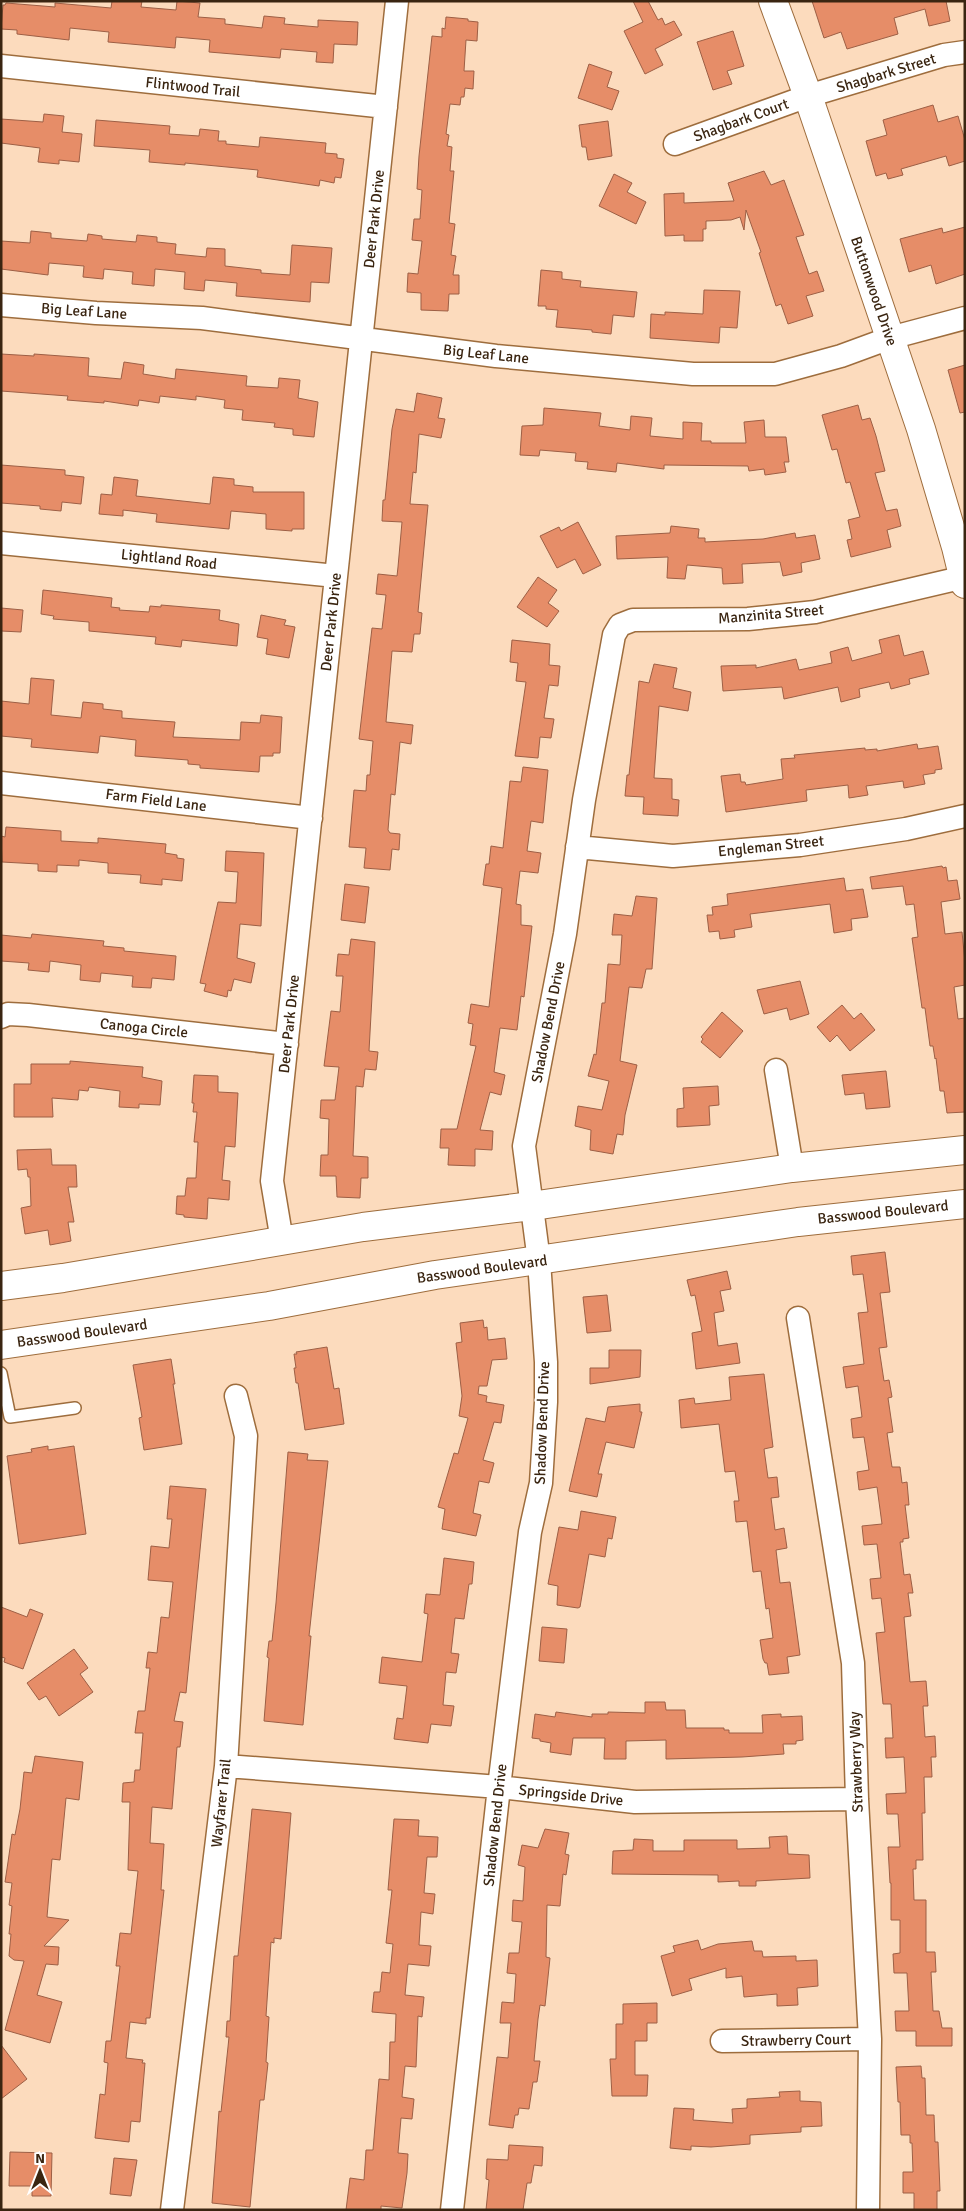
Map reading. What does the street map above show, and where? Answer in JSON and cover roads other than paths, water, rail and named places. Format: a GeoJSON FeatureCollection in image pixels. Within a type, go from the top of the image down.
{"type":"FeatureCollection","features":[{"type":"Feature","properties":{"kind":"main road","name":"Buttonwood Drive"},"geometry":{"type":"LineString","coordinates":[[773,1],[808,96],[924,438],[964,579]]}},
{"type":"Feature","properties":{"kind":"main road"},"geometry":{"type":"LineString","coordinates":[[1,1286],[64,1278],[363,1227],[532,1206],[792,1168],[965,1150]]}},
{"type":"Feature","properties":{"kind":"main road","name":"Basswood Boulevard"},"geometry":{"type":"LineString","coordinates":[[1,1345],[269,1306],[435,1275],[798,1222],[965,1204]]}},
{"type":"Feature","properties":{"kind":"street","name":"Deer Park Drive"},"geometry":{"type":"LineString","coordinates":[[282,1242],[272,1181],[397,1]]}},
{"type":"Feature","properties":{"kind":"street","name":"Shagbark Street"},"geometry":{"type":"LineString","coordinates":[[808,96],[944,55],[965,52]]}},
{"type":"Feature","properties":{"kind":"street","name":"Flintwood Trail"},"geometry":{"type":"LineString","coordinates":[[1,66],[386,107]]}},
{"type":"Feature","properties":{"kind":"street","name":"Shagbark Court"},"geometry":{"type":"LineString","coordinates":[[675,144],[808,96]]}},
{"type":"Feature","properties":{"kind":"street","name":"Big Leaf Lane"},"geometry":{"type":"LineString","coordinates":[[1,305],[96,313],[202,318],[496,356],[693,374],[775,374],[841,356],[890,338],[965,318]]}},
{"type":"Feature","properties":{"kind":"street","name":"Lightland Road"},"geometry":{"type":"LineString","coordinates":[[1,543],[336,576]]}},
{"type":"Feature","properties":{"kind":"street","name":"Manzinita Street"},"geometry":{"type":"LineString","coordinates":[[633,620],[748,619],[815,612],[964,579]]}},
{"type":"Feature","properties":{"kind":"street","name":"Shadow Bend Drive"},"geometry":{"type":"LineString","coordinates":[[452,2210],[499,1787],[530,1532],[541,1483],[546,1402],[546,1362],[539,1261],[524,1146],[565,934],[577,847],[614,635],[620,625],[633,620]]}},
{"type":"Feature","properties":{"kind":"street","name":"Farm Field Lane"},"geometry":{"type":"LineString","coordinates":[[1,783],[311,818]]}},
{"type":"Feature","properties":{"kind":"street","name":"Engleman Street"},"geometry":{"type":"LineString","coordinates":[[577,847],[673,856],[800,845],[906,829],[965,816]]}},
{"type":"Feature","properties":{"kind":"street","name":"Canoga Circle"},"geometry":{"type":"LineString","coordinates":[[1,1017],[8,1014],[28,1015],[287,1044]]}},
{"type":"Feature","properties":{"kind":"street"},"geometry":{"type":"LineString","coordinates":[[776,1070],[792,1168]]}},
{"type":"Feature","properties":{"kind":"street","name":"Strawberry Way"},"geometry":{"type":"LineString","coordinates":[[798,1318],[854,1663],[857,1799],[870,2039],[868,2210]]}},
{"type":"Feature","properties":{"kind":"street","name":"Wayfarer Trail"},"geometry":{"type":"LineString","coordinates":[[172,2210],[226,1766],[246,1436],[236,1396]]}},
{"type":"Feature","properties":{"kind":"street","name":"Springside Drive"},"geometry":{"type":"LineString","coordinates":[[226,1766],[499,1787],[635,1802],[857,1799]]}},
{"type":"Feature","properties":{"kind":"street","name":"Strawberry Court"},"geometry":{"type":"LineString","coordinates":[[722,2041],[870,2039]]}},
{"type":"Feature","properties":{"kind":"lane"},"geometry":{"type":"LineString","coordinates":[[1,1374],[4,1402],[10,1417],[75,1408]]}}]}
